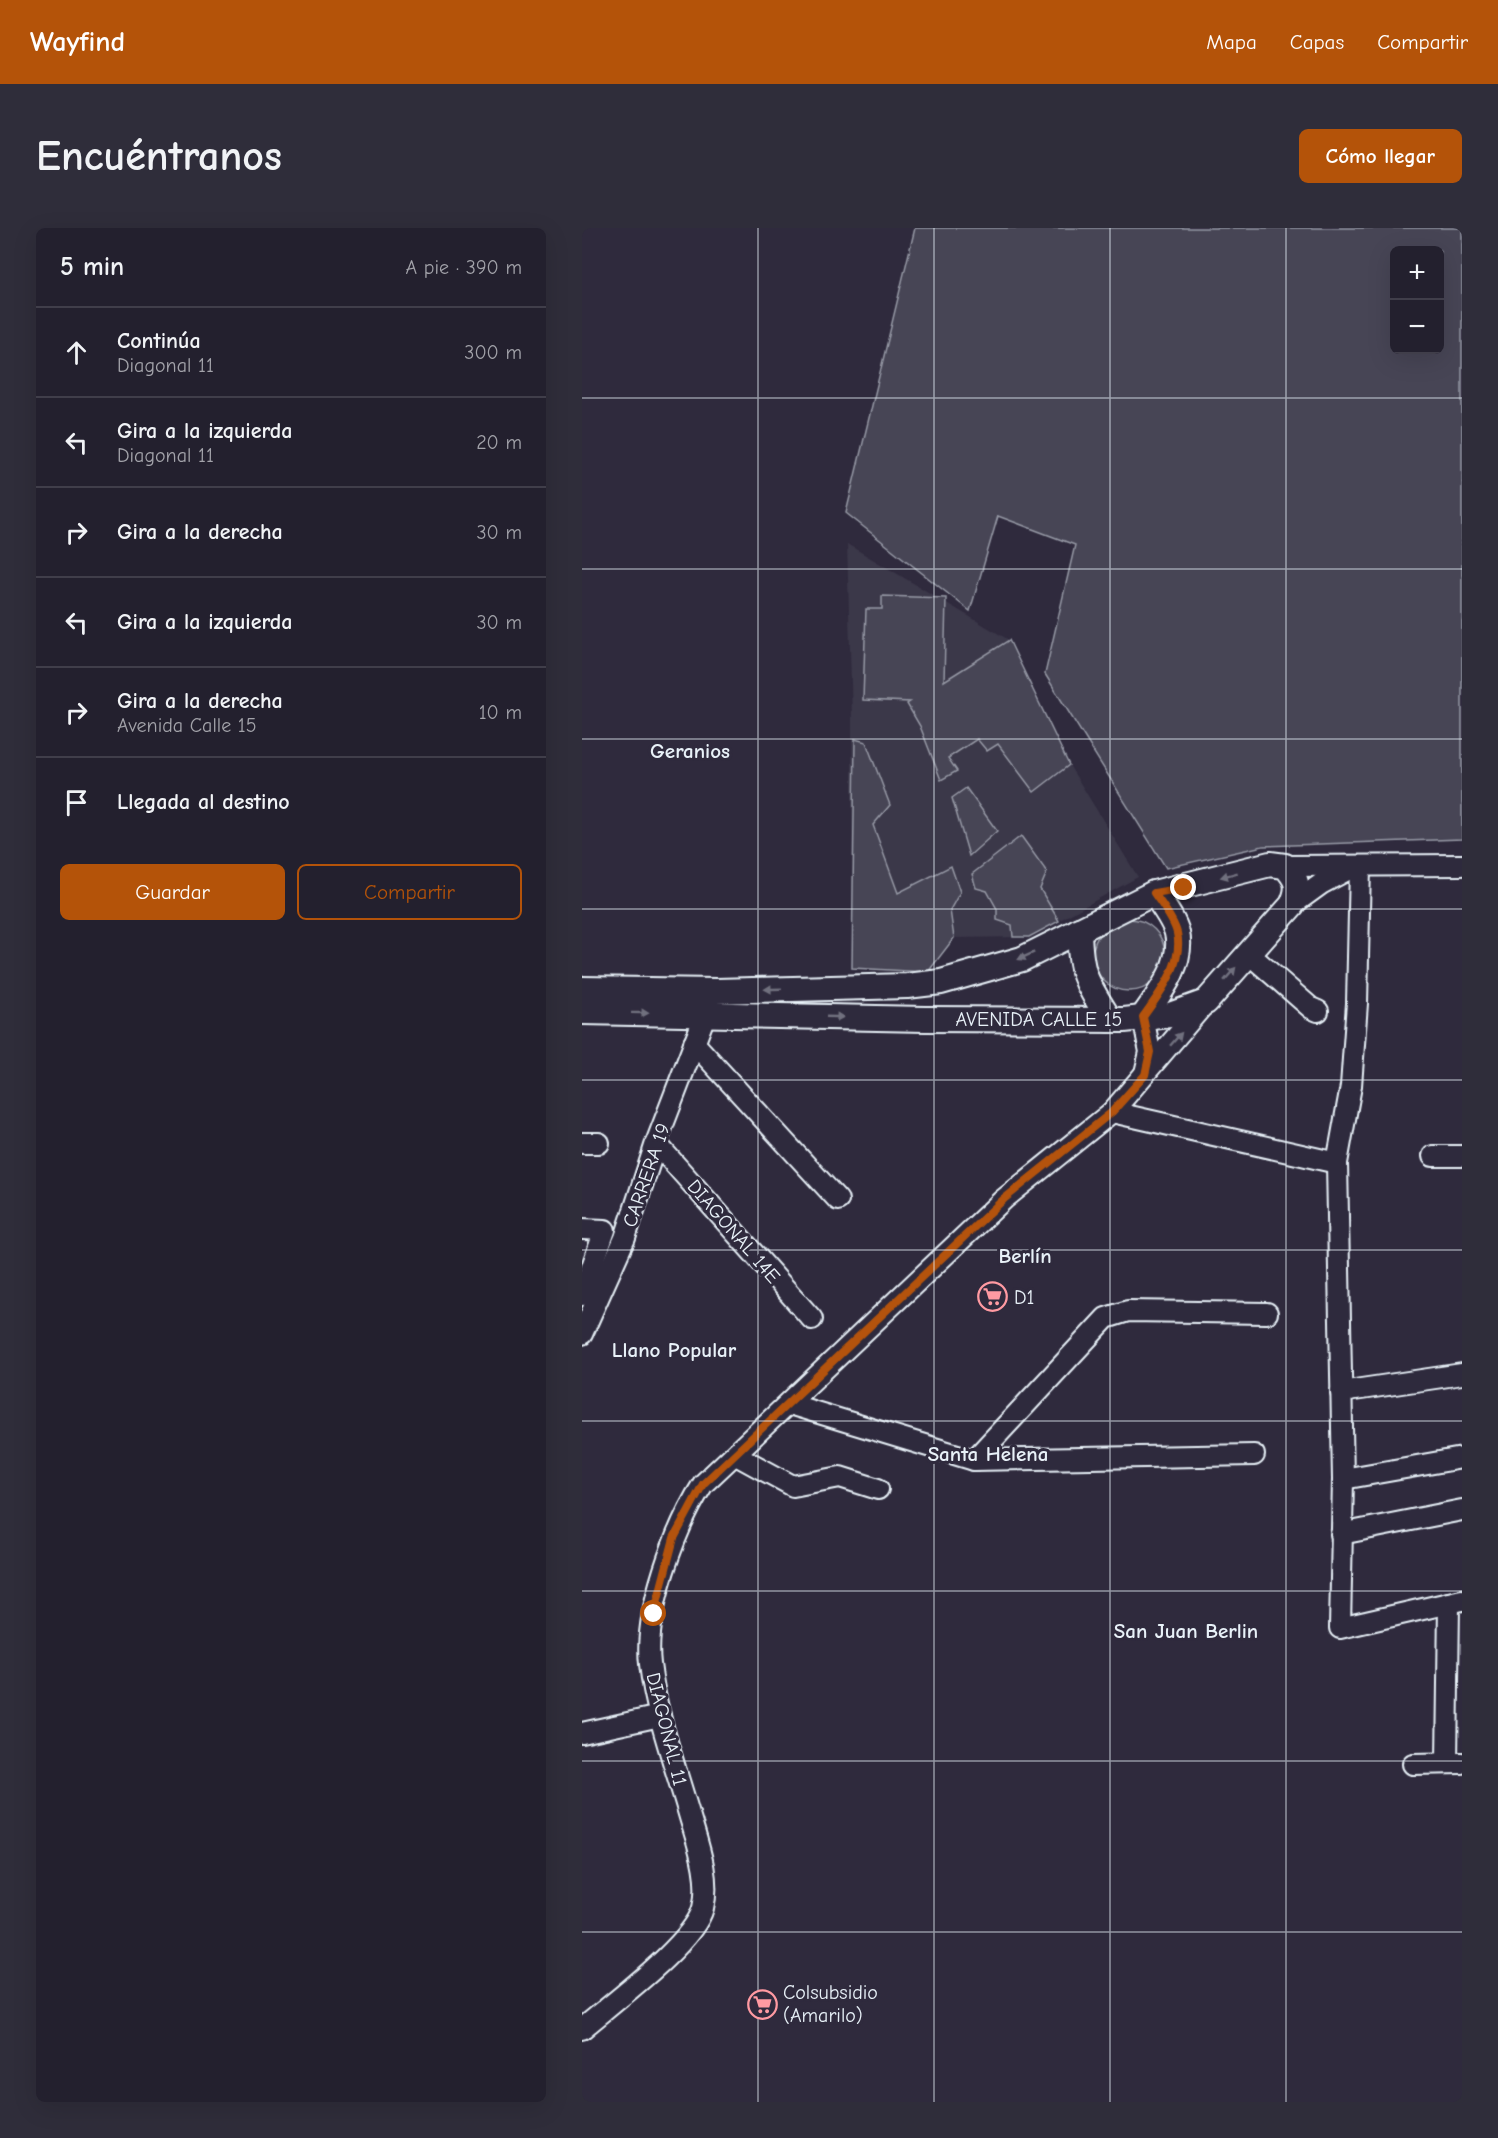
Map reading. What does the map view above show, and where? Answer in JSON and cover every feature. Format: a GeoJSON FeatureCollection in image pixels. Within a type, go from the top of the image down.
{"type":"FeatureCollection","features":[{"type":"Feature","properties":{"kind":"main road","name":"AVENIDA CALLE 15"},"geometry":{"type":"LineString","coordinates":[[582,989],[716,991],[907,986],[941,982],[1022,959],[1154,893],[1270,864],[1285,866]]}},
{"type":"Feature","properties":{"kind":"main road"},"geometry":{"type":"LineString","coordinates":[[1285,866],[1296,879],[1298,890],[1292,905]]}},
{"type":"Feature","properties":{"kind":"main road"},"geometry":{"type":"LineString","coordinates":[[1143,1017],[1166,984],[1177,949],[1177,933],[1154,893]]}},
{"type":"Feature","properties":{"kind":"main road","name":"AVENIDA CALLE 15"},"geometry":{"type":"LineString","coordinates":[[582,1012],[925,1019],[1110,1020],[1170,1016],[1206,1002],[1292,905]]}},
{"type":"Feature","properties":{"kind":"main road"},"geometry":{"type":"LineString","coordinates":[[1079,930],[1080,960],[1086,983],[1110,1020]]}},
{"type":"Feature","properties":{"kind":"street"},"geometry":{"type":"LineString","coordinates":[[1285,866],[1462,865]]}},
{"type":"Feature","properties":{"kind":"street"},"geometry":{"type":"LineString","coordinates":[[1292,905],[1321,884],[1358,866]]}},
{"type":"Feature","properties":{"kind":"street"},"geometry":{"type":"LineString","coordinates":[[1358,866],[1357,1003],[1351,1086],[1337,1163],[1342,1479],[1340,1628],[1455,1602],[1454,1763],[1413,1764]]}},
{"type":"Feature","properties":{"kind":"street"},"geometry":{"type":"LineString","coordinates":[[1248,953],[1311,1008],[1318,1011]]}},
{"type":"Feature","properties":{"kind":"street","name":"DIAGONAL 11"},"geometry":{"type":"LineString","coordinates":[[582,2029],[688,1935],[703,1908],[702,1867],[698,1845],[660,1716],[650,1663],[650,1641],[654,1614],[674,1538],[703,1484],[1004,1199],[1112,1112],[1206,1002]]}},
{"type":"Feature","properties":{"kind":"street","name":"CARRERA 19"},"geometry":{"type":"LineString","coordinates":[[582,1334],[625,1238],[656,1143],[706,1013]]}},
{"type":"Feature","properties":{"kind":"street"},"geometry":{"type":"LineString","coordinates":[[1143,1017],[1150,1052],[1145,1075]]}},
{"type":"Feature","properties":{"kind":"street"},"geometry":{"type":"LineString","coordinates":[[694,1043],[838,1200]]}},
{"type":"Feature","properties":{"kind":"street"},"geometry":{"type":"LineString","coordinates":[[1112,1112],[1337,1163]]}},
{"type":"Feature","properties":{"kind":"street","name":"DIAGONAL 14E"},"geometry":{"type":"LineString","coordinates":[[656,1143],[812,1319]]}},
{"type":"Feature","properties":{"kind":"street"},"geometry":{"type":"LineString","coordinates":[[1434,1156],[1462,1156]]}},
{"type":"Feature","properties":{"kind":"street"},"geometry":{"type":"LineString","coordinates":[[582,1229],[605,1230],[582,1295]]}},
{"type":"Feature","properties":{"kind":"street"},"geometry":{"type":"LineString","coordinates":[[974,1460],[1106,1318],[1128,1311],[1267,1313]]}},
{"type":"Feature","properties":{"kind":"street"},"geometry":{"type":"LineString","coordinates":[[1341,1392],[1462,1374]]}},
{"type":"Feature","properties":{"kind":"street"},"geometry":{"type":"LineString","coordinates":[[789,1404],[974,1460],[1254,1455]]}},
{"type":"Feature","properties":{"kind":"street"},"geometry":{"type":"LineString","coordinates":[[736,1455],[793,1486],[840,1478],[878,1489]]}},
{"type":"Feature","properties":{"kind":"street"},"geometry":{"type":"LineString","coordinates":[[1342,1479],[1462,1458]]}},
{"type":"Feature","properties":{"kind":"street"},"geometry":{"type":"LineString","coordinates":[[1341,1534],[1462,1510]]}},
{"type":"Feature","properties":{"kind":"street"},"geometry":{"type":"LineString","coordinates":[[582,1732],[660,1716]]}},
{"type":"Feature","properties":{"kind":"shaded area"},"geometry":{"type":"Polygon","coordinates":[[[915,228],[1462,228],[1462,839],[1263,846],[1166,868],[1045,674],[1075,545],[998,516],[970,611],[846,513],[915,228]]]}},
{"type":"Feature","properties":{"kind":"shaded area"},"geometry":{"type":"Polygon","coordinates":[[[847,544],[1009,640],[1069,765],[1138,877],[1029,937],[954,938],[928,972],[852,968],[852,719],[847,544]]]}},
{"type":"Feature","properties":{"kind":"shaded area"},"geometry":{"type":"Polygon","coordinates":[[[882,596],[946,598],[944,681],[1009,640],[1069,765],[1034,792],[998,744],[987,751],[977,739],[948,758],[957,771],[941,780],[920,726],[907,704],[910,702],[863,700],[866,609],[882,609],[882,596]]]}},
{"type":"Feature","properties":{"kind":"shaded area"},"geometry":{"type":"Polygon","coordinates":[[[855,739],[866,742],[890,805],[873,825],[898,893],[951,866],[960,892],[950,910],[954,938],[928,972],[852,968],[855,739]]]}},
{"type":"Feature","properties":{"kind":"shaded area"},"geometry":{"type":"Polygon","coordinates":[[[966,788],[997,831],[969,856],[952,798],[966,788]]]}},
{"type":"Feature","properties":{"kind":"shaded area"},"geometry":{"type":"Polygon","coordinates":[[[1021,836],[1047,872],[1040,889],[1059,921],[1029,937],[1013,937],[1012,925],[997,920],[997,909],[987,891],[976,888],[972,874],[1021,836]]]}},
{"type":"Feature","properties":{"kind":"shaded area"},"geometry":{"type":"Polygon","coordinates":[[[1129,919],[1149,925],[1159,935],[1165,955],[1159,975],[1149,985],[1129,991],[1109,985],[1099,975],[1093,955],[1099,935],[1109,925],[1129,919]]]}},
{"type":"Feature","properties":{"kind":"place","name":"D1"},"geometry":{"type":"Point","coordinates":[993,1297]}},
{"type":"Feature","properties":{"kind":"place","name":"Colsubsidio (Amarilo)"},"geometry":{"type":"Point","coordinates":[762,2004]}},
{"type":"Feature","properties":{"kind":"district","name":"Geranios"},"geometry":{"type":"Point","coordinates":[690,751]}},
{"type":"Feature","properties":{"kind":"district","name":"Berlín"},"geometry":{"type":"Point","coordinates":[1025,1256]}},
{"type":"Feature","properties":{"kind":"district","name":"Llano Popular"},"geometry":{"type":"Point","coordinates":[674,1350]}},
{"type":"Feature","properties":{"kind":"district","name":"Santa Helena"},"geometry":{"type":"Point","coordinates":[988,1454]}},
{"type":"Feature","properties":{"kind":"district","name":"San Juan Berlin"},"geometry":{"type":"Point","coordinates":[1186,1631]}},
{"type":"Feature","properties":{"kind":"route"},"geometry":{"type":"LineString","coordinates":[[654,1614],[674,1538],[689,1506],[703,1484],[1004,1199],[1112,1112],[1145,1075],[1150,1052],[1143,1017],[1166,984],[1177,949],[1177,933],[1154,893],[1184,888]]}}]}
